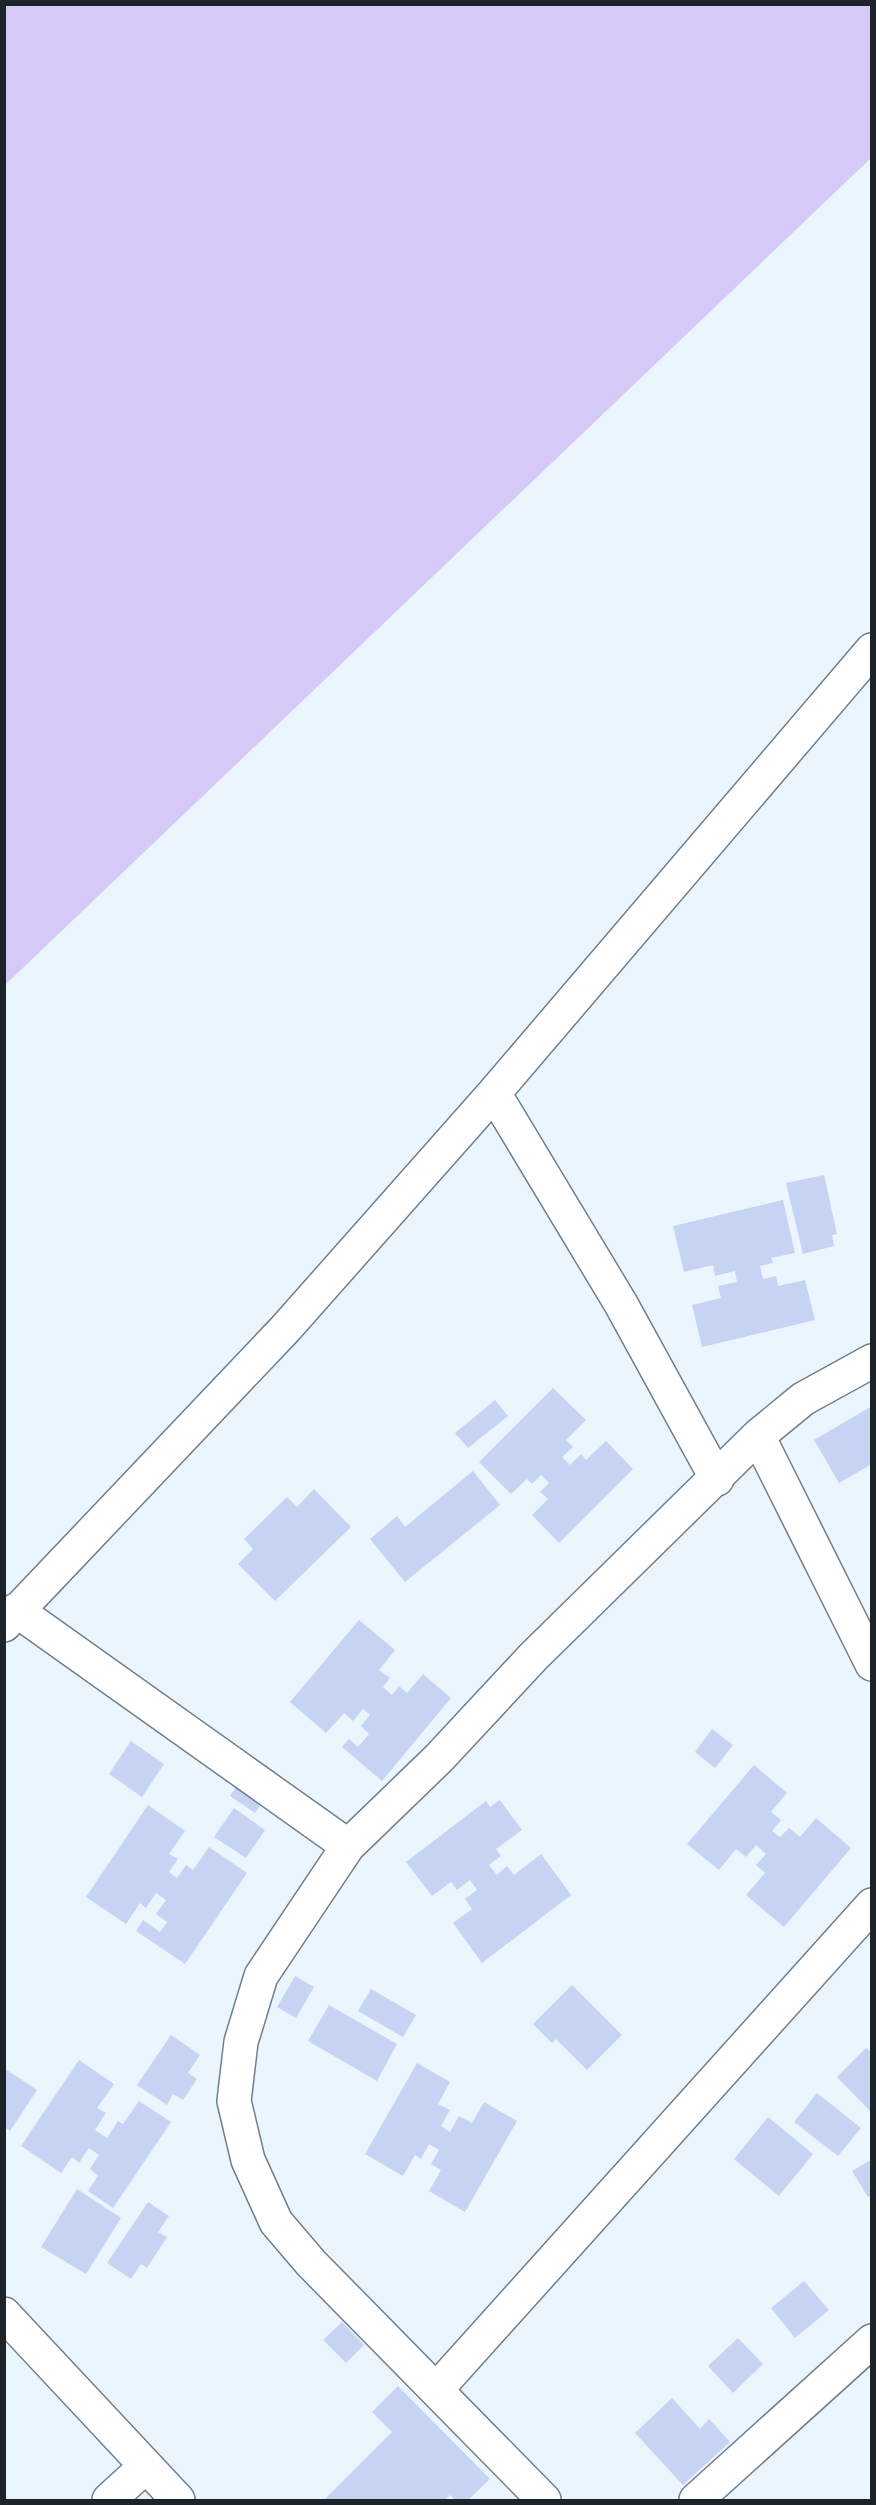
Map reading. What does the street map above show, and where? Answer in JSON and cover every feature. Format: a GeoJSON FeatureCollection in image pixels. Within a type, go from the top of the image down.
{"type":"FeatureCollection","features":[{"type":"Feature","properties":{"kind":"street"},"geometry":{"type":"LineString","coordinates":[[348,1846],[10,1617],[286,1328],[494,1093],[872,650]]}},
{"type":"Feature","properties":{"kind":"street"},"geometry":{"type":"LineString","coordinates":[[494,1093],[621,1304],[717,1479]]}},
{"type":"Feature","properties":{"kind":"street"},"geometry":{"type":"LineString","coordinates":[[544,2500],[311,2263],[276,2222],[248,2160],[234,2101],[240,2042],[261,1976],[348,1846],[439,1758],[533,1657],[717,1479],[758,1436],[803,1399],[872,1361]]}},
{"type":"Feature","properties":{"kind":"street"},"geometry":{"type":"LineString","coordinates":[[758,1436],[872,1664]]}},
{"type":"Feature","properties":{"kind":"street"},"geometry":{"type":"LineString","coordinates":[[436,2391],[872,1905]]}},
{"type":"Feature","properties":{"kind":"street"},"geometry":{"type":"LineString","coordinates":[[4,2314],[178,2500]]}},
{"type":"Feature","properties":{"kind":"street"},"geometry":{"type":"LineString","coordinates":[[696,2500],[872,2341]]}},
{"type":"Feature","properties":{"kind":"street"},"geometry":{"type":"LineString","coordinates":[[109,2500],[146,2466]]}},
{"type":"Feature","properties":{"kind":"shaded area"},"geometry":{"type":"Polygon","coordinates":[[[5,4],[871,5],[872,157],[5,985],[5,4]]]}},
{"type":"Feature","properties":{"kind":"building"},"geometry":{"type":"Polygon","coordinates":[[[824,1175],[837,1234],[832,1235],[834,1246],[803,1254],[786,1183],[824,1175]]]}},
{"type":"Feature","properties":{"kind":"building"},"geometry":{"type":"Polygon","coordinates":[[[783,1200],[795,1253],[771,1258],[773,1263],[760,1266],[763,1279],[776,1276],[778,1286],[805,1280],[815,1320],[702,1347],[692,1305],[721,1298],[718,1286],[737,1282],[735,1271],[715,1276],[713,1265],[684,1272],[673,1226],[783,1200]]]}},
{"type":"Feature","properties":{"kind":"building"},"geometry":{"type":"Polygon","coordinates":[[[553,1388],[586,1420],[566,1440],[573,1447],[562,1457],[570,1465],[581,1454],[586,1460],[606,1441],[633,1469],[559,1543],[532,1515],[548,1499],[540,1492],[549,1483],[541,1475],[532,1484],[527,1479],[511,1494],[479,1462],[553,1388]]]}},
{"type":"Feature","properties":{"kind":"building"},"geometry":{"type":"Polygon","coordinates":[[[495,1400],[508,1416],[468,1448],[455,1433],[495,1400]]]}},
{"type":"Feature","properties":{"kind":"building"},"geometry":{"type":"Polygon","coordinates":[[[872,1406],[872,1464],[839,1483],[814,1440],[872,1406]]]}},
{"type":"Feature","properties":{"kind":"building"},"geometry":{"type":"Polygon","coordinates":[[[473,1471],[500,1505],[405,1582],[370,1539],[397,1516],[405,1527],[473,1471]]]}},
{"type":"Feature","properties":{"kind":"building"},"geometry":{"type":"Polygon","coordinates":[[[314,1489],[351,1527],[275,1601],[238,1564],[253,1549],[244,1539],[287,1497],[297,1507],[314,1489]]]}},
{"type":"Feature","properties":{"kind":"building"},"geometry":{"type":"Polygon","coordinates":[[[359,1620],[395,1650],[379,1670],[390,1678],[383,1687],[392,1695],[399,1686],[407,1693],[423,1674],[451,1698],[382,1781],[342,1747],[349,1739],[358,1747],[369,1734],[361,1726],[370,1715],[363,1709],[353,1721],[344,1713],[326,1733],[290,1702],[359,1620]]]}},
{"type":"Feature","properties":{"kind":"building"},"geometry":{"type":"Polygon","coordinates":[[[712,1729],[733,1745],[715,1768],[695,1752],[712,1729]]]}},
{"type":"Feature","properties":{"kind":"building"},"geometry":{"type":"Polygon","coordinates":[[[131,1741],[164,1764],[142,1797],[109,1774],[131,1741]]]}},
{"type":"Feature","properties":{"kind":"building"},"geometry":{"type":"Polygon","coordinates":[[[754,1765],[787,1793],[771,1812],[781,1820],[772,1831],[780,1837],[789,1828],[800,1837],[816,1818],[851,1848],[784,1927],[746,1895],[765,1873],[756,1865],[766,1854],[756,1845],[746,1857],[736,1849],[719,1870],[687,1844],[754,1765]]]}},
{"type":"Feature","properties":{"kind":"building"},"geometry":{"type":"Polygon","coordinates":[[[239,1783],[264,1800],[255,1813],[230,1796],[239,1783]]]}},
{"type":"Feature","properties":{"kind":"building"},"geometry":{"type":"Polygon","coordinates":[[[500,1800],[522,1830],[496,1849],[501,1856],[489,1865],[497,1875],[507,1866],[514,1875],[541,1854],[571,1895],[482,1963],[453,1923],[472,1909],[465,1899],[477,1890],[470,1880],[457,1890],[451,1882],[432,1896],[406,1862],[486,1801],[490,1807],[500,1800]]]}},
{"type":"Feature","properties":{"kind":"building"},"geometry":{"type":"Polygon","coordinates":[[[148,1805],[185,1831],[169,1854],[178,1859],[169,1872],[177,1878],[186,1865],[193,1870],[209,1847],[247,1873],[185,1964],[136,1931],[143,1920],[160,1932],[167,1922],[156,1914],[166,1900],[156,1893],[146,1908],[140,1903],[126,1924],[86,1897],[148,1805]]]}},
{"type":"Feature","properties":{"kind":"building"},"geometry":{"type":"Polygon","coordinates":[[[234,1808],[265,1830],[246,1858],[214,1837],[234,1808]]]}},
{"type":"Feature","properties":{"kind":"building"},"geometry":{"type":"Polygon","coordinates":[[[295,1976],[314,1987],[296,2018],[277,2007],[295,1976]]]}},
{"type":"Feature","properties":{"kind":"building"},"geometry":{"type":"Polygon","coordinates":[[[572,1985],[622,2035],[587,2070],[556,2039],[552,2043],[533,2024],[572,1985]]]}},
{"type":"Feature","properties":{"kind":"building"},"geometry":{"type":"Polygon","coordinates":[[[371,1989],[416,2015],[403,2037],[358,2011],[371,1989]]]}},
{"type":"Feature","properties":{"kind":"building"},"geometry":{"type":"Polygon","coordinates":[[[329,2005],[397,2044],[377,2081],[308,2041],[329,2005]]]}},
{"type":"Feature","properties":{"kind":"building"},"geometry":{"type":"Polygon","coordinates":[[[171,2035],[200,2055],[188,2073],[197,2079],[183,2100],[173,2094],[167,2105],[137,2085],[171,2035]]]}},
{"type":"Feature","properties":{"kind":"building"},"geometry":{"type":"Polygon","coordinates":[[[866,2048],[872,2053],[870,2111],[837,2077],[866,2048]]]}},
{"type":"Feature","properties":{"kind":"building"},"geometry":{"type":"Polygon","coordinates":[[[79,2060],[114,2084],[97,2108],[106,2113],[95,2130],[107,2138],[118,2121],[123,2124],[139,2101],[171,2122],[113,2208],[88,2191],[98,2176],[90,2169],[99,2155],[89,2148],[79,2163],[72,2157],[61,2173],[21,2146],[79,2060]]]}},
{"type":"Feature","properties":{"kind":"building"},"geometry":{"type":"Polygon","coordinates":[[[417,2063],[450,2082],[438,2104],[450,2110],[441,2126],[450,2132],[459,2116],[472,2123],[484,2102],[517,2121],[465,2212],[429,2191],[441,2170],[431,2164],[439,2150],[429,2144],[421,2159],[415,2155],[403,2176],[365,2154],[417,2063]]]}},
{"type":"Feature","properties":{"kind":"building"},"geometry":{"type":"Polygon","coordinates":[[[4,2068],[37,2090],[10,2131],[4,2127],[4,2068]]]}},
{"type":"Feature","properties":{"kind":"building"},"geometry":{"type":"Polygon","coordinates":[[[817,2093],[861,2128],[838,2156],[794,2122],[817,2093]]]}},
{"type":"Feature","properties":{"kind":"building"},"geometry":{"type":"Polygon","coordinates":[[[768,2117],[813,2154],[779,2196],[734,2159],[768,2117]]]}},
{"type":"Feature","properties":{"kind":"building"},"geometry":{"type":"Polygon","coordinates":[[[872,2159],[872,2195],[868,2197],[852,2171],[872,2159]]]}},
{"type":"Feature","properties":{"kind":"building"},"geometry":{"type":"Polygon","coordinates":[[[77,2189],[121,2218],[86,2274],[41,2247],[77,2189]]]}},
{"type":"Feature","properties":{"kind":"building"},"geometry":{"type":"Polygon","coordinates":[[[148,2202],[169,2216],[158,2232],[167,2237],[147,2268],[141,2264],[131,2279],[107,2263],[148,2202]]]}},
{"type":"Feature","properties":{"kind":"building"},"geometry":{"type":"Polygon","coordinates":[[[804,2281],[829,2310],[795,2338],[771,2308],[804,2281]]]}},
{"type":"Feature","properties":{"kind":"building"},"geometry":{"type":"Polygon","coordinates":[[[342,2322],[364,2345],[346,2363],[323,2340],[342,2322]]]}},
{"type":"Feature","properties":{"kind":"building"},"geometry":{"type":"Polygon","coordinates":[[[738,2338],[763,2364],[733,2393],[708,2366],[738,2338]]]}},
{"type":"Feature","properties":{"kind":"building"},"geometry":{"type":"Polygon","coordinates":[[[398,2386],[490,2479],[468,2500],[455,2500],[450,2495],[445,2500],[324,2500],[392,2432],[372,2412],[398,2386]]]}},
{"type":"Feature","properties":{"kind":"building"},"geometry":{"type":"Polygon","coordinates":[[[672,2398],[700,2429],[709,2419],[730,2442],[683,2485],[635,2433],[672,2398]]]}}]}
